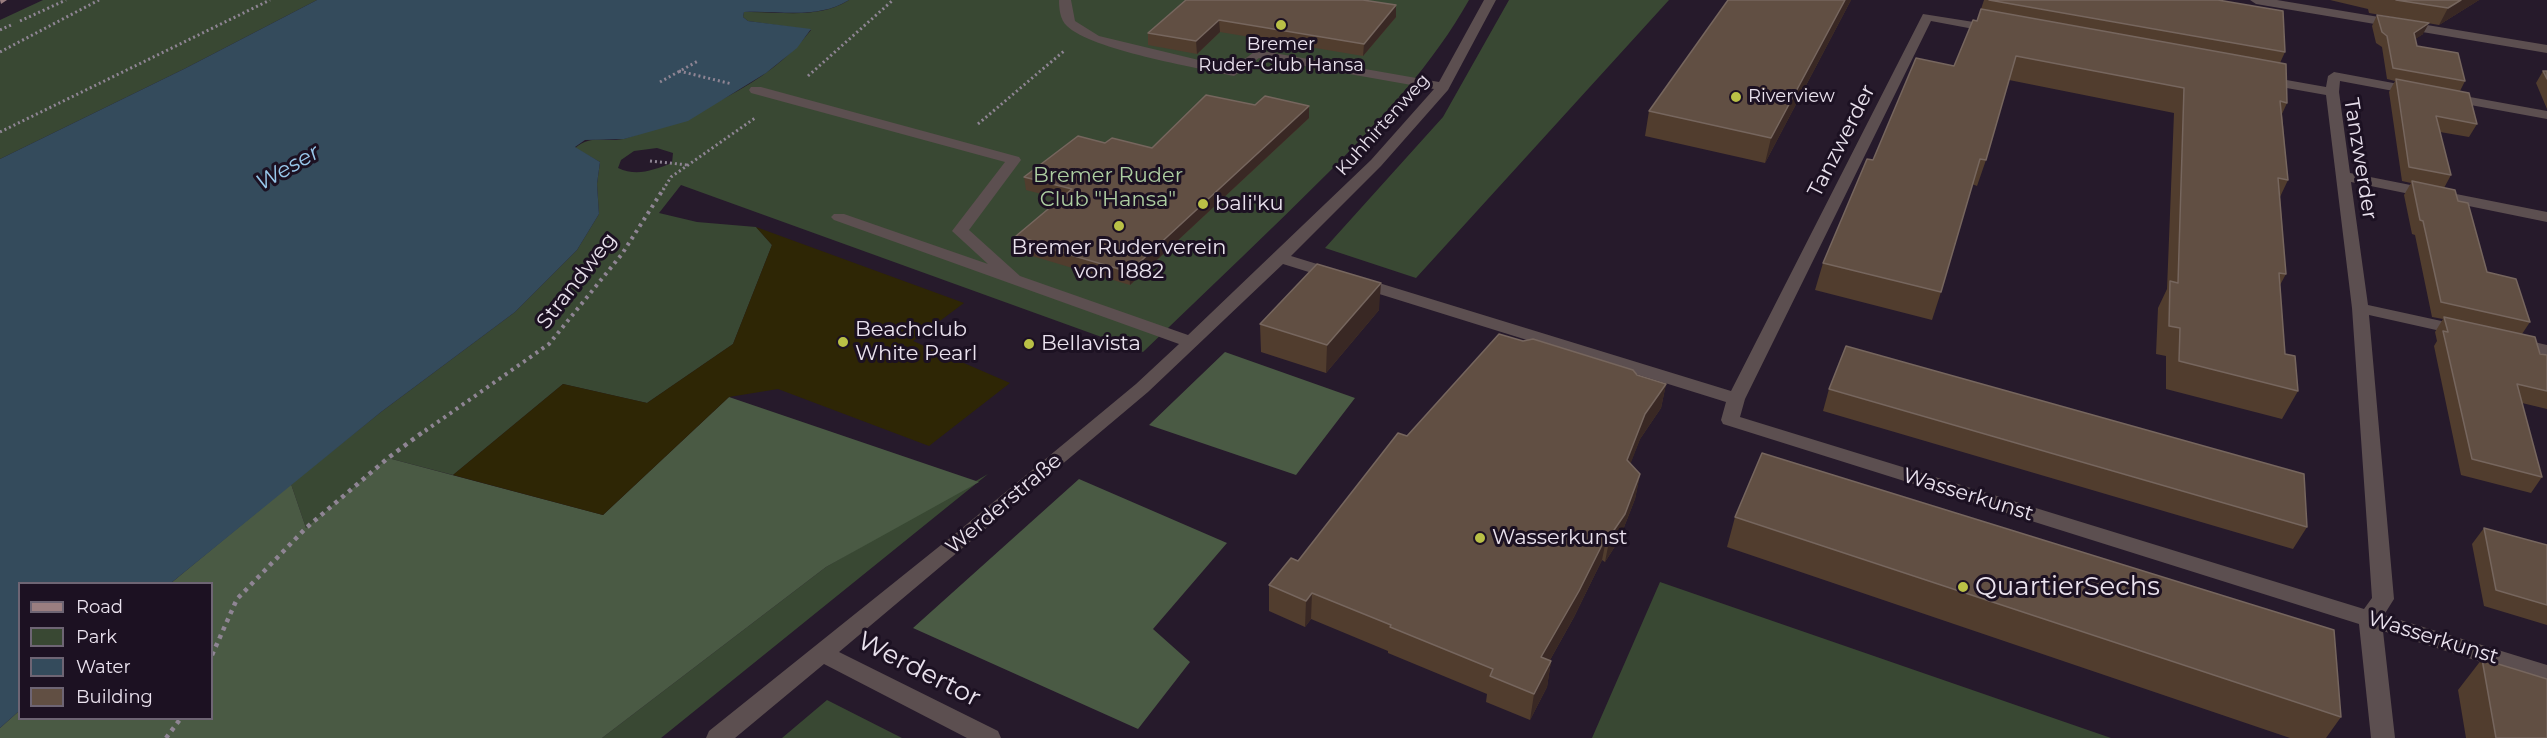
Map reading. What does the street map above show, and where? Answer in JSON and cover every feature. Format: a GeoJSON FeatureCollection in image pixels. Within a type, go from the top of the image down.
{"type":"FeatureCollection","features":[{"type":"Feature","properties":{"kind":"street"},"geometry":{"type":"LineString","coordinates":[[1065,0],[1070,23],[1095,39],[1234,72],[1257,54],[1443,87]]}},
{"type":"Feature","properties":{"kind":"street","name":"Kuhhirtenweg"},"geometry":{"type":"LineString","coordinates":[[1280,258],[1376,163],[1443,87],[1490,0]]}},
{"type":"Feature","properties":{"kind":"street"},"geometry":{"type":"LineString","coordinates":[[2256,0],[2547,49]]}},
{"type":"Feature","properties":{"kind":"street","name":"Tanzwerder"},"geometry":{"type":"LineString","coordinates":[[1736,399],[1927,17],[2008,32]]}},
{"type":"Feature","properties":{"kind":"street"},"geometry":{"type":"LineString","coordinates":[[2332,92],[2334,76],[2547,115]]}},
{"type":"Feature","properties":{"kind":"street","name":"Tanzwerder"},"geometry":{"type":"LineString","coordinates":[[2251,77],[2332,92],[2360,308],[2383,599],[2370,618]]}},
{"type":"Feature","properties":{"kind":"street"},"geometry":{"type":"LineString","coordinates":[[756,90],[1014,160],[960,231],[1015,280]]}},
{"type":"Feature","properties":{"kind":"street"},"geometry":{"type":"LineString","coordinates":[[2343,176],[2547,217]]}},
{"type":"Feature","properties":{"kind":"street"},"geometry":{"type":"LineString","coordinates":[[839,217],[1191,342]]}},
{"type":"Feature","properties":{"kind":"street"},"geometry":{"type":"LineString","coordinates":[[1280,258],[1736,399]]}},
{"type":"Feature","properties":{"kind":"street","name":"Werderstraße"},"geometry":{"type":"LineString","coordinates":[[718,738],[1133,396],[1280,258]]}},
{"type":"Feature","properties":{"kind":"street"},"geometry":{"type":"LineString","coordinates":[[2360,308],[2477,334]]}},
{"type":"Feature","properties":{"kind":"street"},"geometry":{"type":"LineString","coordinates":[[2500,340],[2547,350]]}},
{"type":"Feature","properties":{"kind":"street","name":"Wasserkunst"},"geometry":{"type":"LineString","coordinates":[[1736,399],[1730,420],[2547,674]]}},
{"type":"Feature","properties":{"kind":"street"},"geometry":{"type":"LineString","coordinates":[[2370,618],[2383,738]]}},
{"type":"Feature","properties":{"kind":"street","name":"Werdertor"},"geometry":{"type":"LineString","coordinates":[[822,653],[989,738]]}},
{"type":"Feature","properties":{"kind":"path"},"geometry":{"type":"LineString","coordinates":[[0,30],[66,0]]}},
{"type":"Feature","properties":{"kind":"path"},"geometry":{"type":"LineString","coordinates":[[0,52],[99,0]]}},
{"type":"Feature","properties":{"kind":"path"},"geometry":{"type":"LineString","coordinates":[[0,132],[270,0]]}},
{"type":"Feature","properties":{"kind":"path","name":"Strandweg"},"geometry":{"type":"LineString","coordinates":[[213,653],[237,599],[306,528],[397,451],[549,344],[622,254],[672,177],[785,97],[892,0]]}},
{"type":"Feature","properties":{"kind":"path"},"geometry":{"type":"LineString","coordinates":[[954,143],[1085,33]]}},
{"type":"Feature","properties":{"kind":"path"},"geometry":{"type":"LineString","coordinates":[[660,81],[698,61]]}},
{"type":"Feature","properties":{"kind":"path"},"geometry":{"type":"LineString","coordinates":[[680,71],[756,90]]}},
{"type":"Feature","properties":{"kind":"path"},"geometry":{"type":"LineString","coordinates":[[650,160],[689,165]]}},
{"type":"Feature","properties":{"kind":"path"},"geometry":{"type":"LineString","coordinates":[[166,738],[180,720]]}},
{"type":"Feature","properties":{"kind":"green space"},"geometry":{"type":"Polygon","coordinates":[[[43,0],[317,0],[186,68],[0,159],[0,20],[43,0]]]}},
{"type":"Feature","properties":{"kind":"green space","name":"Bremer Ruder Club \"Hansa\""},"geometry":{"type":"Polygon","coordinates":[[[849,0],[1469,0],[1440,46],[1370,130],[1143,352],[681,185],[659,213],[697,222],[756,227],[772,245],[733,344],[647,403],[563,384],[453,475],[388,458],[306,528],[291,484],[381,412],[515,312],[577,250],[599,214],[597,184],[600,162],[575,148],[588,141],[627,138],[677,120],[727,97],[773,67],[811,30],[748,21],[743,17],[744,12],[798,13],[837,6],[849,0]],[[657,148],[634,151],[621,160],[618,168],[632,172],[652,170],[672,163],[673,153],[657,148]]]}},
{"type":"Feature","properties":{"kind":"green space"},"geometry":{"type":"Polygon","coordinates":[[[1509,0],[1669,0],[1416,278],[1325,248],[1443,117],[1509,0]]]}},
{"type":"Feature","properties":{"kind":"green space"},"geometry":{"type":"Polygon","coordinates":[[[1225,352],[1355,398],[1296,475],[1149,425],[1225,352]]]}},
{"type":"Feature","properties":{"kind":"green space"},"geometry":{"type":"Polygon","coordinates":[[[729,397],[979,482],[826,567],[602,738],[0,738],[0,728],[18,712],[18,720],[213,720],[213,582],[172,582],[291,484],[306,528],[388,458],[603,515],[729,397]]]}},
{"type":"Feature","properties":{"kind":"green space"},"geometry":{"type":"Polygon","coordinates":[[[988,474],[661,738],[602,738],[826,567],[988,474]]]}},
{"type":"Feature","properties":{"kind":"green space"},"geometry":{"type":"Polygon","coordinates":[[[1079,479],[1227,543],[1153,629],[1190,662],[1138,729],[913,628],[1079,479]]]}},
{"type":"Feature","properties":{"kind":"green space"},"geometry":{"type":"Polygon","coordinates":[[[1660,582],[2111,738],[1592,738],[1660,582]]]}},
{"type":"Feature","properties":{"kind":"green space"},"geometry":{"type":"Polygon","coordinates":[[[827,700],[902,738],[782,738],[827,700]]]}},
{"type":"Feature","properties":{"kind":"sand"},"geometry":{"type":"Polygon","coordinates":[[[756,227],[964,303],[913,341],[1010,383],[929,446],[778,389],[729,397],[603,515],[453,475],[563,384],[647,403],[733,344],[772,245],[756,227]]]}},
{"type":"Feature","properties":{"kind":"water","name":"Weser"},"geometry":{"type":"Polygon","coordinates":[[[317,0],[849,0],[837,6],[811,12],[744,12],[743,17],[748,21],[811,29],[797,48],[766,73],[688,121],[624,139],[585,140],[575,147],[600,162],[597,184],[599,214],[577,250],[515,312],[381,412],[172,582],[18,582],[18,712],[0,728],[0,159],[186,68],[317,0]]]}},
{"type":"Feature","properties":{"kind":"building","name":"Bremer Ruder-Club Hansa"},"geometry":{"type":"Polygon","coordinates":[[[1186,0],[1363,0],[1396,5],[1364,44],[1219,20],[1196,41],[1148,33],[1186,0]]]}},
{"type":"Feature","properties":{"kind":"building"},"geometry":{"type":"Polygon","coordinates":[[[1728,0],[1845,0],[1771,138],[1649,111],[1728,0]]]}},
{"type":"Feature","properties":{"kind":"building"},"geometry":{"type":"Polygon","coordinates":[[[1989,0],[2218,0],[2283,11],[2285,52],[1989,0]]]}},
{"type":"Feature","properties":{"kind":"building"},"geometry":{"type":"Polygon","coordinates":[[[2396,0],[2461,0],[2448,8],[2396,0]]]}},
{"type":"Feature","properties":{"kind":"building"},"geometry":{"type":"Polygon","coordinates":[[[1981,9],[2286,64],[2287,103],[2280,101],[2288,180],[2278,178],[2286,274],[2279,273],[2285,354],[2295,356],[2298,391],[2179,361],[2180,328],[2169,326],[2170,281],[2178,283],[2184,88],[2016,56],[1986,160],[1980,159],[1941,292],[1823,263],[1867,159],[1873,160],[1916,58],[1954,66],[1973,20],[1977,21],[1981,9]]]}},
{"type":"Feature","properties":{"kind":"building"},"geometry":{"type":"Polygon","coordinates":[[[2377,15],[2429,23],[2414,33],[2417,46],[2458,53],[2465,81],[2393,68],[2387,36],[2382,32],[2377,15]]]}},
{"type":"Feature","properties":{"kind":"building"},"geometry":{"type":"Polygon","coordinates":[[[2396,79],[2469,93],[2477,124],[2436,116],[2451,175],[2409,167],[2396,79]]]}},
{"type":"Feature","properties":{"kind":"building","name":"Bremer Ruderverein von 1882"},"geometry":{"type":"Polygon","coordinates":[[[1206,95],[1255,105],[1265,96],[1309,106],[1129,272],[1030,243],[1033,241],[1016,236],[1072,189],[1024,177],[1078,136],[1105,143],[1112,138],[1152,148],[1206,95]]]}},
{"type":"Feature","properties":{"kind":"building"},"geometry":{"type":"Polygon","coordinates":[[[2412,181],[2455,190],[2458,201],[2468,203],[2487,272],[2516,279],[2530,322],[2441,302],[2412,181]]]}},
{"type":"Feature","properties":{"kind":"building"},"geometry":{"type":"Polygon","coordinates":[[[1317,264],[1381,283],[1327,345],[1260,324],[1317,264]]]}},
{"type":"Feature","properties":{"kind":"building"},"geometry":{"type":"Polygon","coordinates":[[[2444,317],[2535,337],[2540,354],[2547,355],[2547,391],[2517,384],[2542,477],[2472,459],[2443,331],[2448,332],[2444,317]]]}},
{"type":"Feature","properties":{"kind":"building","name":"Wasserkunst"},"geometry":{"type":"Polygon","coordinates":[[[1499,334],[1523,341],[1533,339],[1633,370],[1637,375],[1666,384],[1645,414],[1627,460],[1640,474],[1625,514],[1610,536],[1607,535],[1579,591],[1541,657],[1551,661],[1534,694],[1490,676],[1493,669],[1390,627],[1391,625],[1312,593],[1306,601],[1269,585],[1291,558],[1298,561],[1398,433],[1407,436],[1499,334]]]}},
{"type":"Feature","properties":{"kind":"building"},"geometry":{"type":"Polygon","coordinates":[[[1846,346],[2304,474],[2307,527],[1829,389],[1846,346]]]}},
{"type":"Feature","properties":{"kind":"building"},"geometry":{"type":"Polygon","coordinates":[[[1762,453],[2334,630],[2341,717],[1735,517],[1762,453]]]}},
{"type":"Feature","properties":{"kind":"building"},"geometry":{"type":"Polygon","coordinates":[[[2484,528],[2547,545],[2547,605],[2496,590],[2484,528]]]}},
{"type":"Feature","properties":{"kind":"building"},"geometry":{"type":"Polygon","coordinates":[[[2482,659],[2547,679],[2547,738],[2496,738],[2482,659]]]}},
{"type":"Feature","properties":{"kind":"place","name":"Bremer Ruder-Club Hansa"},"geometry":{"type":"Point","coordinates":[1281,25]}},
{"type":"Feature","properties":{"kind":"place","name":"Riverview"},"geometry":{"type":"Point","coordinates":[1736,97]}},
{"type":"Feature","properties":{"kind":"place","name":"bali'ku"},"geometry":{"type":"Point","coordinates":[1203,204]}},
{"type":"Feature","properties":{"kind":"place","name":"Bremer Ruderverein von 1882"},"geometry":{"type":"Point","coordinates":[1119,226]}},
{"type":"Feature","properties":{"kind":"place","name":"Beachclub White Pearl"},"geometry":{"type":"Point","coordinates":[843,342]}},
{"type":"Feature","properties":{"kind":"place","name":"Bellavista"},"geometry":{"type":"Point","coordinates":[1029,344]}},
{"type":"Feature","properties":{"kind":"place","name":"Wasserkunst"},"geometry":{"type":"Point","coordinates":[1480,538]}},
{"type":"Feature","properties":{"kind":"place","name":"QuartierSechs"},"geometry":{"type":"Point","coordinates":[1963,587]}}]}
